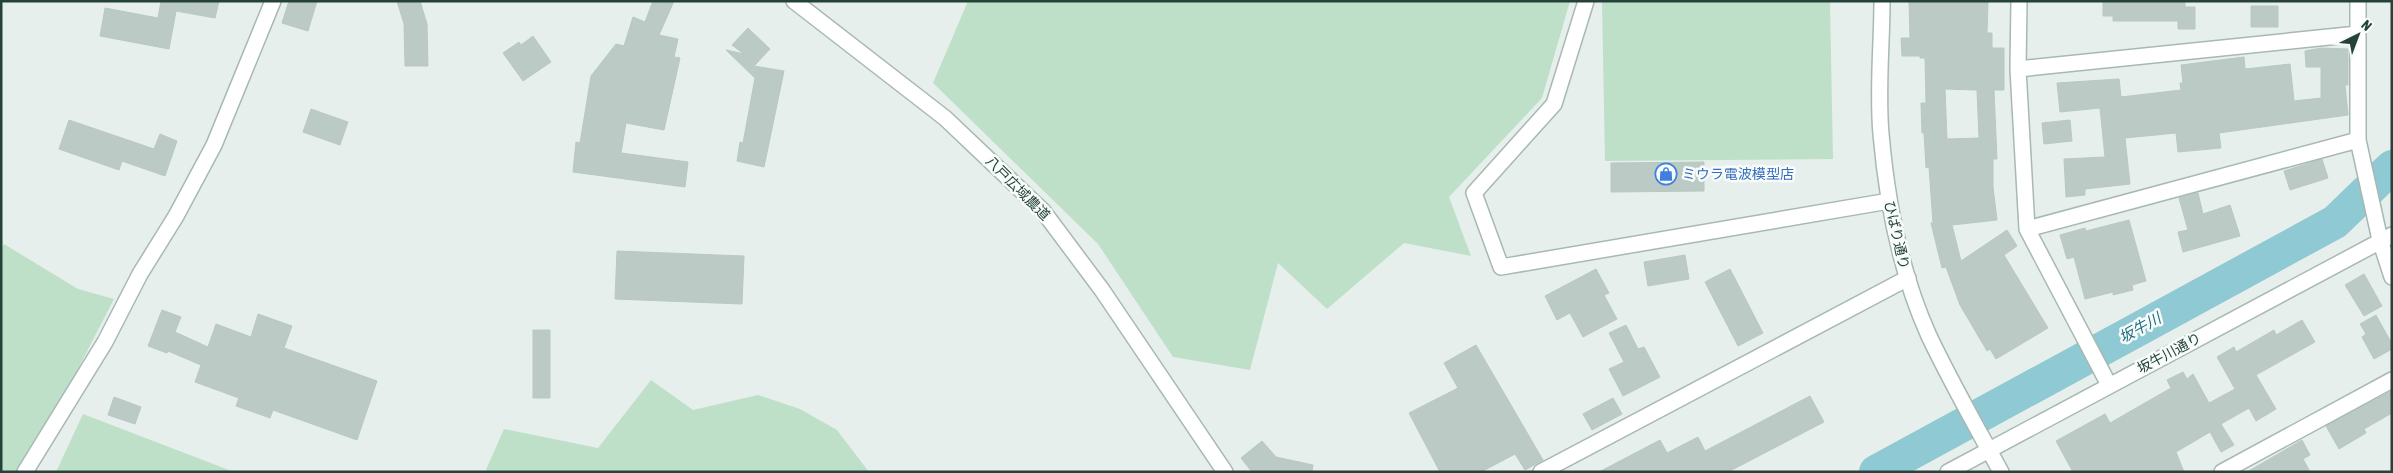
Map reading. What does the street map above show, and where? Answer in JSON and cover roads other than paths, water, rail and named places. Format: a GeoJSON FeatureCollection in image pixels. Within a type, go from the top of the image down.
{"type":"FeatureCollection","features":[{"type":"Feature","properties":{"kind":"street"},"geometry":{"type":"LineString","coordinates":[[24,472],[105,342],[140,274],[176,216],[214,145],[273,1]]}},
{"type":"Feature","properties":{"kind":"street","name":"八戸広域農道"},"geometry":{"type":"LineString","coordinates":[[794,1],[945,118],[1043,211],[1102,290],[1225,472]]}},
{"type":"Feature","properties":{"kind":"street"},"geometry":{"type":"LineString","coordinates":[[1586,1],[1554,104],[1474,193],[1501,267],[1889,201]]}},
{"type":"Feature","properties":{"kind":"street","name":"ひばり通り"},"geometry":{"type":"LineString","coordinates":[[1882,1],[1881,132],[1889,201],[1908,278],[1929,335],[2001,472]]}},
{"type":"Feature","properties":{"kind":"street"},"geometry":{"type":"LineString","coordinates":[[2019,1],[2018,69],[2027,229],[2108,385]]}},
{"type":"Feature","properties":{"kind":"street"},"geometry":{"type":"LineString","coordinates":[[2358,1],[2358,140],[2386,238],[2392,277]]}},
{"type":"Feature","properties":{"kind":"street"},"geometry":{"type":"LineString","coordinates":[[2018,69],[2358,34]]}},
{"type":"Feature","properties":{"kind":"street"},"geometry":{"type":"LineString","coordinates":[[2027,229],[2358,140]]}},
{"type":"Feature","properties":{"kind":"street","name":"坂牛川通り"},"geometry":{"type":"LineString","coordinates":[[1948,472],[1985,443],[2108,385],[2386,238]]}},
{"type":"Feature","properties":{"kind":"street"},"geometry":{"type":"LineString","coordinates":[[1541,472],[1908,278]]}},
{"type":"Feature","properties":{"kind":"street"},"geometry":{"type":"LineString","coordinates":[[2222,472],[2392,380]]}},
{"type":"Feature","properties":{"kind":"waterway","name":"坂牛川"},"geometry":{"type":"LineString","coordinates":[[1876,472],[2335,222],[2392,167]]}},
{"type":"Feature","properties":{"kind":"place","name":"ミウラ電波模型店"},"geometry":{"type":"Point","coordinates":[1666,174]}}]}
